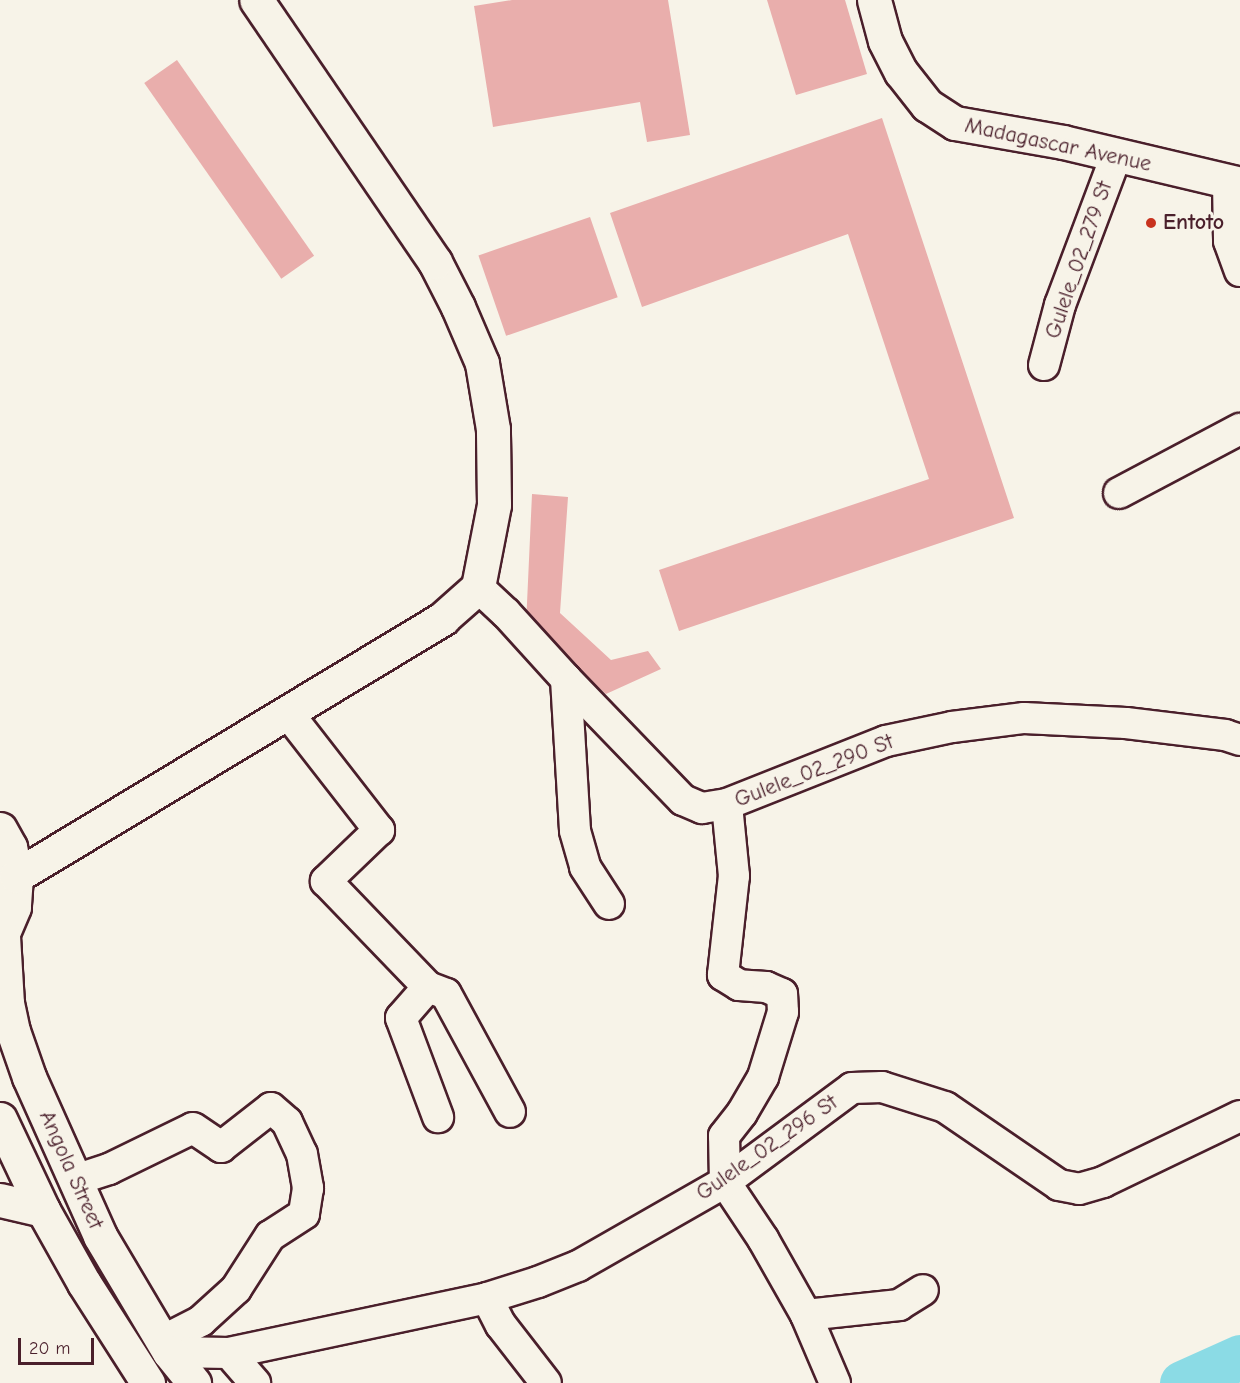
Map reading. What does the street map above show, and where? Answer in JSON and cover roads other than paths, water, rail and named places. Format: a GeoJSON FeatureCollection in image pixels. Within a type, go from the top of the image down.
{"type":"FeatureCollection","features":[{"type":"Feature","properties":{"kind":"main road"},"geometry":{"type":"LineString","coordinates":[[16,876],[443,618],[478,587],[494,505],[493,429],[482,363],[458,307],[435,262],[256,0]]}},
{"type":"Feature","properties":{"kind":"main road","name":"Madagascar Avenue"},"geometry":{"type":"LineString","coordinates":[[874,0],[885,40],[901,72],[927,105],[955,123],[1063,142],[1234,183]]}},
{"type":"Feature","properties":{"kind":"main road"},"geometry":{"type":"LineString","coordinates":[[0,829],[10,847],[16,876],[14,907],[2,938]]}},
{"type":"Feature","properties":{"kind":"main road","name":"Angola Street"},"geometry":{"type":"LineString","coordinates":[[2,938],[7,1003],[13,1031],[29,1077],[100,1236],[166,1346],[194,1383]]}},
{"type":"Feature","properties":{"kind":"main road"},"geometry":{"type":"LineString","coordinates":[[0,1119],[43,1210],[84,1283],[148,1383]]}},
{"type":"Feature","properties":{"kind":"main road"},"geometry":{"type":"LineString","coordinates":[[0,1200],[43,1210]]}},
{"type":"Feature","properties":{"kind":"street","name":"Gulele_02_279 St"},"geometry":{"type":"LineString","coordinates":[[1044,365],[1060,305],[1116,156]]}},
{"type":"Feature","properties":{"kind":"street"},"geometry":{"type":"LineString","coordinates":[[1234,183],[1229,241],[1240,271]]}},
{"type":"Feature","properties":{"kind":"street"},"geometry":{"type":"LineString","coordinates":[[1119,493],[1240,429]]}},
{"type":"Feature","properties":{"kind":"street","name":"Gulele_02_290 St"},"geometry":{"type":"LineString","coordinates":[[478,587],[506,613],[683,800],[702,808],[727,804],[886,741],[952,727],[1024,718],[1126,723],[1225,735],[1240,740]]}},
{"type":"Feature","properties":{"kind":"street"},"geometry":{"type":"LineString","coordinates":[[566,679],[575,831],[585,867],[609,904]]}},
{"type":"Feature","properties":{"kind":"street"},"geometry":{"type":"LineString","coordinates":[[287,712],[379,830],[326,881],[428,987],[446,994],[510,1112]]}},
{"type":"Feature","properties":{"kind":"street"},"geometry":{"type":"LineString","coordinates":[[727,804],[734,876],[723,975],[739,985],[766,987],[782,994],[783,1012],[763,1077],[742,1113],[724,1136],[725,1182],[763,1239],[806,1315],[835,1383]]}},
{"type":"Feature","properties":{"kind":"street"},"geometry":{"type":"LineString","coordinates":[[428,987],[401,1018],[438,1117]]}},
{"type":"Feature","properties":{"kind":"street","name":"Gulele_02_296 St"},"geometry":{"type":"LineString","coordinates":[[166,1346],[229,1353],[487,1298],[578,1266],[725,1182],[852,1088],[882,1087],[945,1107],[1059,1185],[1079,1189],[1103,1182],[1240,1116]]}},
{"type":"Feature","properties":{"kind":"street"},"geometry":{"type":"LineString","coordinates":[[75,1179],[109,1169],[193,1128],[221,1147],[271,1108],[287,1122],[302,1154],[308,1188],[304,1214],[270,1236],[236,1289],[201,1321],[166,1346]]}},
{"type":"Feature","properties":{"kind":"street"},"geometry":{"type":"LineString","coordinates":[[806,1315],[899,1305],[923,1290]]}},
{"type":"Feature","properties":{"kind":"street"},"geometry":{"type":"LineString","coordinates":[[487,1298],[501,1325],[546,1383]]}},
{"type":"Feature","properties":{"kind":"street"},"geometry":{"type":"LineString","coordinates":[[229,1353],[255,1383]]}},
{"type":"Feature","properties":{"kind":"waterway"},"geometry":{"type":"LineString","coordinates":[[1182,1383],[1240,1357]]}},
{"type":"Feature","properties":{"kind":"place","name":"Entoto"},"geometry":{"type":"Point","coordinates":[1151,223]}}]}
